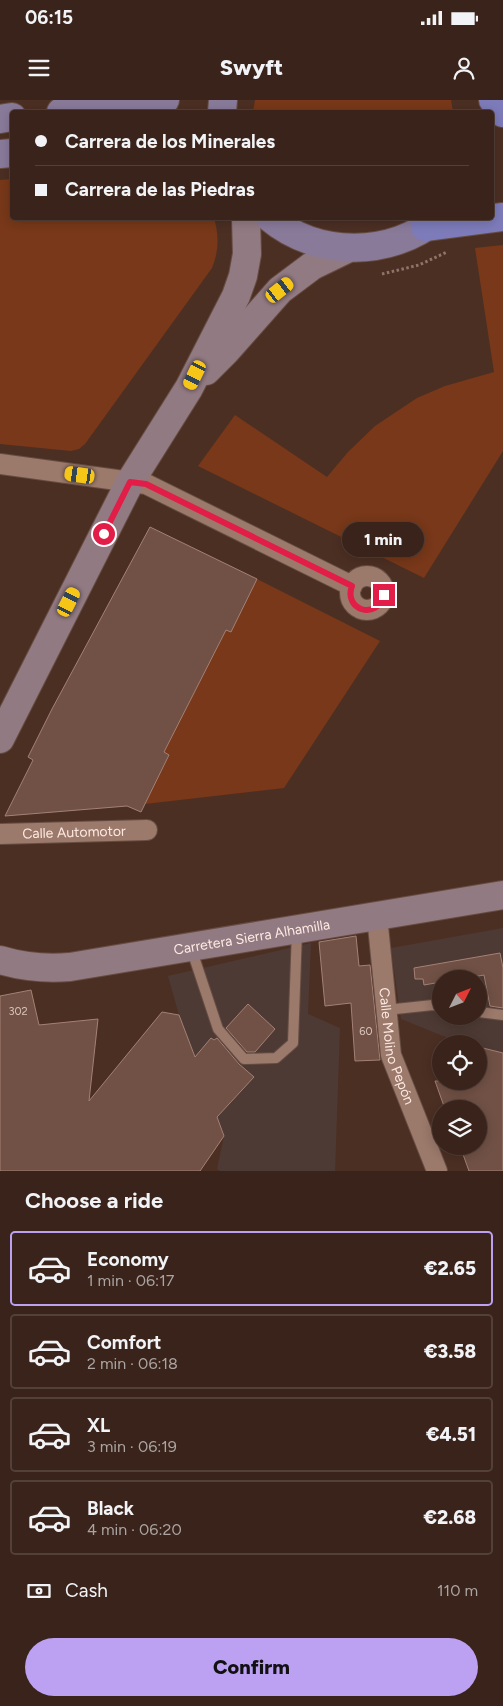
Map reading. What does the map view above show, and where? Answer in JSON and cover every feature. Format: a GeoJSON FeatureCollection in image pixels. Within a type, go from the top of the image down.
{"type":"FeatureCollection","features":[{"type":"Feature","properties":{"kind":"highway"},"geometry":{"type":"LineString","coordinates":[[493,100],[503,112]]}},
{"type":"Feature","properties":{"kind":"highway"},"geometry":{"type":"LineString","coordinates":[[431,222],[460,220]]}},
{"type":"Feature","properties":{"kind":"main road"},"geometry":{"type":"LineString","coordinates":[[92,110],[124,108],[165,100]]}},
{"type":"Feature","properties":{"kind":"main road"},"geometry":{"type":"LineString","coordinates":[[0,738],[130,482],[189,388],[240,286],[247,254],[246,220]]}},
{"type":"Feature","properties":{"kind":"main road"},"geometry":{"type":"LineString","coordinates":[[273,220],[283,228],[308,240],[335,247],[349,248],[372,247],[405,238],[431,222]]}},
{"type":"Feature","properties":{"kind":"main road"},"geometry":{"type":"LineString","coordinates":[[189,388],[226,352],[280,290],[312,266],[349,248]]}},
{"type":"Feature","properties":{"kind":"main road","name":"Carretera Sierra Alhamilla"},"geometry":{"type":"LineString","coordinates":[[0,960],[15,965],[44,969],[70,967],[503,895]]}},
{"type":"Feature","properties":{"kind":"street"},"geometry":{"type":"LineString","coordinates":[[0,464],[146,484],[352,586]]}},
{"type":"Feature","properties":{"kind":"street","name":"Calle Automotor"},"geometry":{"type":"LineString","coordinates":[[0,834],[147,830]]}},
{"type":"Feature","properties":{"kind":"street","name":"Calle Molino Pepón"},"geometry":{"type":"LineString","coordinates":[[377,916],[391,1054],[437,1171]]}},
{"type":"Feature","properties":{"kind":"lane"},"geometry":{"type":"LineString","coordinates":[[191,948],[218,1028],[244,1059],[276,1058],[293,1043],[297,930]]}},
{"type":"Feature","properties":{"kind":"lane"},"geometry":{"type":"LineString","coordinates":[[386,1010],[432,1005]]}},
{"type":"Feature","properties":{"kind":"lane"},"geometry":{"type":"LineString","coordinates":[[488,1014],[503,1016]]}},
{"type":"Feature","properties":{"kind":"path"},"geometry":{"type":"LineString","coordinates":[[378,274],[419,265],[452,250]]}},
{"type":"Feature","properties":{"kind":"shaded area"},"geometry":{"type":"Polygon","coordinates":[[[255,100],[451,100],[453,110],[253,110],[255,100]]]}},
{"type":"Feature","properties":{"kind":"shaded area"},"geometry":{"type":"Polygon","coordinates":[[[10,179],[10,220],[215,220],[216,224],[217,249],[212,268],[85,444],[79,449],[71,451],[0,444],[0,180],[10,179]]]}},
{"type":"Feature","properties":{"kind":"shaded area"},"geometry":{"type":"Polygon","coordinates":[[[503,245],[503,451],[424,578],[198,466],[235,415],[327,477],[348,452],[375,426],[417,398],[445,386],[494,372],[475,248],[503,245]]]}},
{"type":"Feature","properties":{"kind":"shaded area"},"geometry":{"type":"Polygon","coordinates":[[[257,579],[380,641],[284,788],[145,804],[169,756],[164,752],[226,630],[257,579]]]}},
{"type":"Feature","properties":{"kind":"shaded area"},"geometry":{"type":"Polygon","coordinates":[[[503,928],[503,1053],[487,1049],[487,1035],[441,1035],[401,1019],[391,948],[503,928]]]}},
{"type":"Feature","properties":{"kind":"shaded area"},"geometry":{"type":"Polygon","coordinates":[[[311,943],[308,1014],[340,1028],[335,1171],[220,1171],[217,1169],[224,1136],[179,1015],[168,976],[311,943]]]}},
{"type":"Feature","properties":{"kind":"building"},"geometry":{"type":"Polygon","coordinates":[[[150,527],[257,579],[231,632],[226,630],[164,752],[169,755],[141,812],[127,806],[5,816],[33,760],[28,757],[52,709],[150,527]]]}},
{"type":"Feature","properties":{"kind":"building"},"geometry":{"type":"Polygon","coordinates":[[[356,936],[359,966],[370,965],[380,1060],[355,1061],[351,1003],[325,1006],[319,942],[356,936]]]}},
{"type":"Feature","properties":{"kind":"building"},"geometry":{"type":"Polygon","coordinates":[[[500,953],[503,968],[503,1008],[490,1006],[488,970],[432,970],[432,984],[424,985],[423,979],[415,979],[414,968],[500,953]]]}},
{"type":"Feature","properties":{"kind":"building"},"geometry":{"type":"Polygon","coordinates":[[[31,990],[39,1025],[98,1019],[89,1101],[162,1012],[179,1015],[195,1057],[211,1038],[214,1040],[217,1038],[239,1064],[254,1077],[217,1117],[224,1136],[200,1171],[0,1171],[0,996],[31,990]]]}},
{"type":"Feature","properties":{"kind":"building"},"geometry":{"type":"Polygon","coordinates":[[[248,1004],[275,1029],[255,1052],[247,1052],[226,1028],[248,1004]]]}},
{"type":"Feature","properties":{"kind":"building"},"geometry":{"type":"Polygon","coordinates":[[[487,1049],[503,1053],[503,1171],[469,1171],[463,1155],[487,1155],[487,1100],[442,1100],[438,1090],[487,1090],[487,1049]]]}},
{"type":"Feature","properties":{"kind":"route"},"geometry":{"type":"LineString","coordinates":[[104,534],[130,482],[146,484],[352,586],[351,599],[358,608],[364,610],[375,609],[380,605],[384,595]]}}]}
